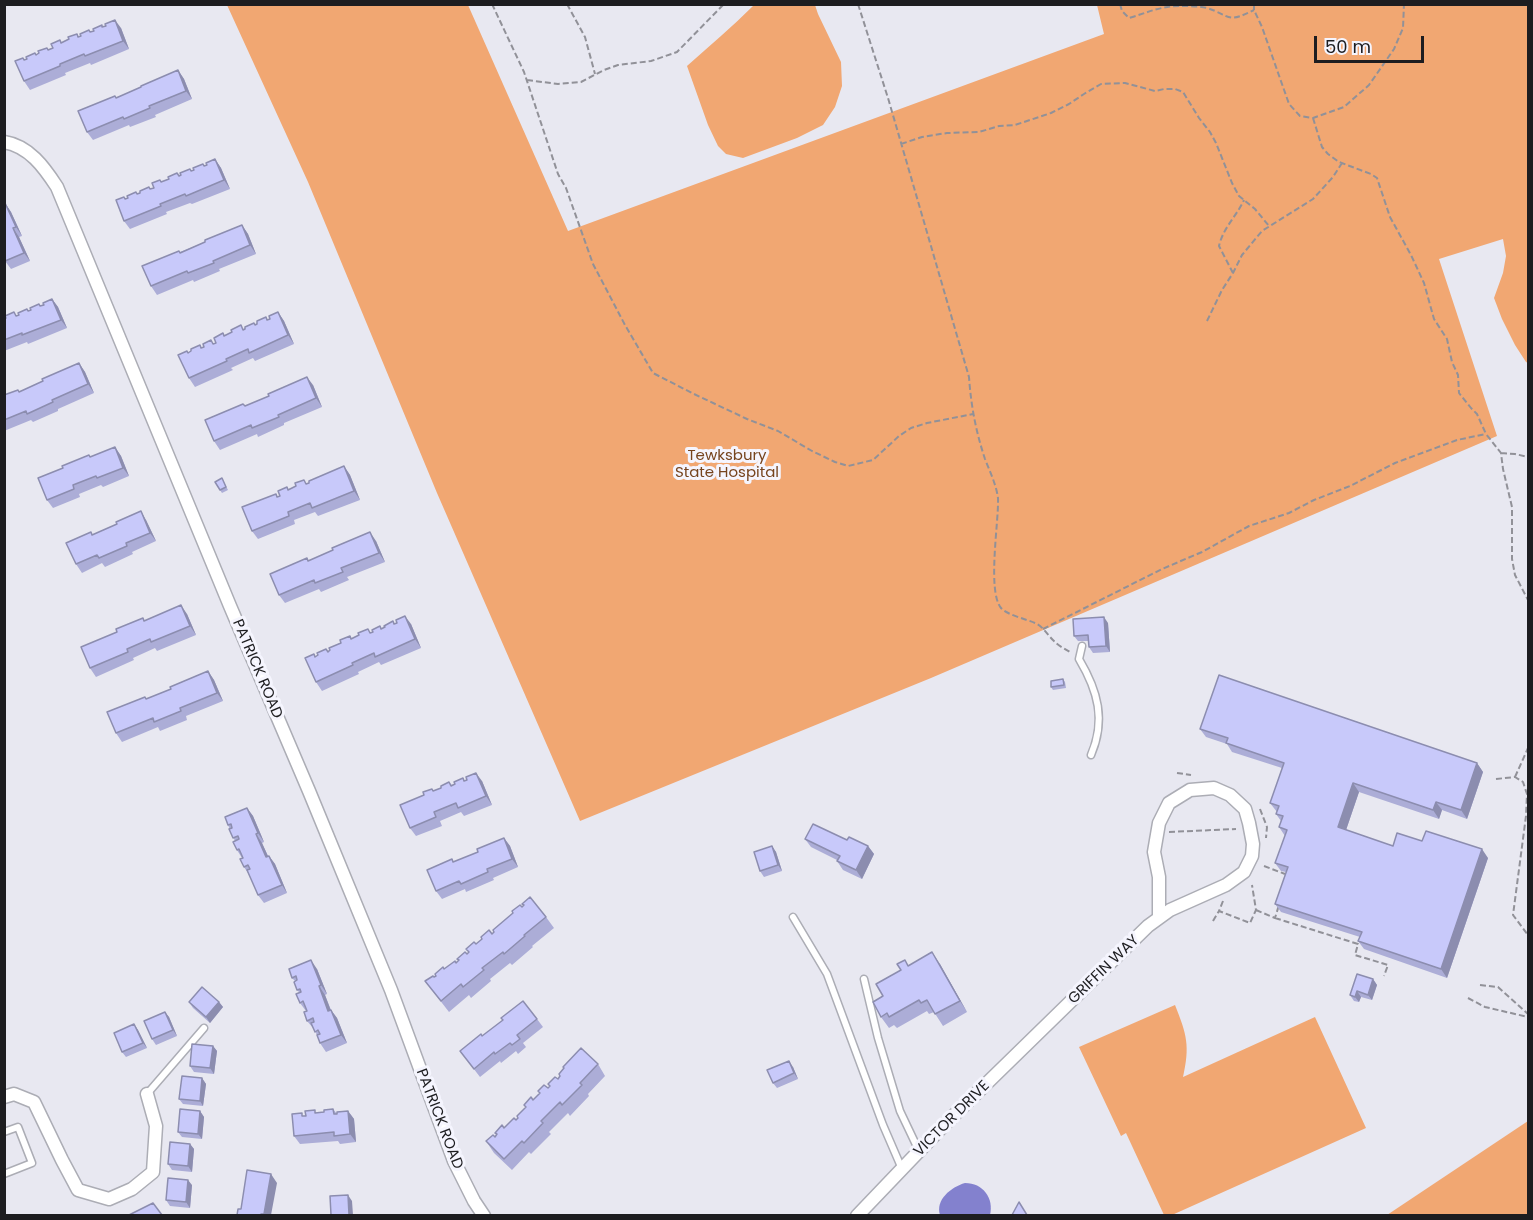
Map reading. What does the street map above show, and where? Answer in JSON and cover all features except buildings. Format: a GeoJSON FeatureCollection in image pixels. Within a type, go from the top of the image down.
{"type":"FeatureCollection","features":[{"type":"Feature","properties":{"kind":"street","name":"PATRICK ROAD"},"geometry":{"type":"LineString","coordinates":[[4,142],[28,151],[45,168],[57,187],[391,990],[454,1161],[474,1201],[484,1215]]}},
{"type":"Feature","properties":{"kind":"street","name":"GRIFFIN WAY"},"geometry":{"type":"LineString","coordinates":[[1049,1023],[1159,917],[1226,885],[1244,872],[1252,856],[1253,844],[1245,809],[1230,795],[1214,788],[1190,790],[1169,803],[1159,823],[1154,852],[1159,877],[1159,917]]}},
{"type":"Feature","properties":{"kind":"street","name":"VICTOR DRIVE"},"geometry":{"type":"LineString","coordinates":[[864,1213],[919,1151],[1049,1023]]}},
{"type":"Feature","properties":{"kind":"street"},"geometry":{"type":"LineString","coordinates":[[4,1097],[14,1094],[34,1102],[78,1190],[109,1199],[132,1189],[153,1172],[156,1126],[147,1094]]}},
{"type":"Feature","properties":{"kind":"lane"},"geometry":{"type":"LineString","coordinates":[[1082,646],[1079,659],[1089,675],[1099,713],[1097,740],[1091,755]]}},
{"type":"Feature","properties":{"kind":"lane"},"geometry":{"type":"LineString","coordinates":[[793,917],[827,974],[883,1125],[902,1169]]}},
{"type":"Feature","properties":{"kind":"lane"},"geometry":{"type":"LineString","coordinates":[[864,979],[878,1038],[900,1111],[919,1151]]}},
{"type":"Feature","properties":{"kind":"lane"},"geometry":{"type":"LineString","coordinates":[[147,1094],[204,1028]]}},
{"type":"Feature","properties":{"kind":"lane"},"geometry":{"type":"LineString","coordinates":[[4,1132],[18,1127],[32,1163],[4,1174]]}},
{"type":"Feature","properties":{"kind":"path"},"geometry":{"type":"LineString","coordinates":[[492,4],[527,80],[558,174],[566,188],[593,264],[653,373],[747,419],[778,431],[835,462],[848,466],[873,460],[911,428],[973,414]]}},
{"type":"Feature","properties":{"kind":"path"},"geometry":{"type":"LineString","coordinates":[[567,4],[585,37],[596,74]]}},
{"type":"Feature","properties":{"kind":"path"},"geometry":{"type":"LineString","coordinates":[[527,80],[558,84],[581,82],[618,65],[651,61],[677,52],[724,4]]}},
{"type":"Feature","properties":{"kind":"path"},"geometry":{"type":"LineString","coordinates":[[858,4],[969,377],[973,414],[986,462],[994,478],[998,498],[995,550],[997,599],[1001,608],[1038,624],[1055,642],[1079,659]]}},
{"type":"Feature","properties":{"kind":"path"},"geometry":{"type":"LineString","coordinates":[[1119,4],[1129,18],[1160,8],[1178,6],[1205,8],[1229,18],[1236,18],[1254,10]]}},
{"type":"Feature","properties":{"kind":"path"},"geometry":{"type":"LineString","coordinates":[[1254,4],[1254,10],[1289,104],[1300,116],[1312,118],[1344,106],[1369,85],[1394,50],[1403,28],[1404,4]]}},
{"type":"Feature","properties":{"kind":"path"},"geometry":{"type":"LineString","coordinates":[[901,144],[922,137],[1015,125],[1051,113],[1101,84],[1125,83],[1155,91],[1175,89],[1183,92],[1198,118],[1210,132],[1239,196],[1269,226]]}},
{"type":"Feature","properties":{"kind":"path"},"geometry":{"type":"LineString","coordinates":[[1312,118],[1322,147],[1328,154],[1342,163],[1377,178],[1390,217],[1424,283],[1434,319],[1447,339],[1452,362],[1458,375],[1459,393],[1477,414],[1485,434],[1501,453],[1512,507],[1515,574],[1528,600]]}},
{"type":"Feature","properties":{"kind":"path"},"geometry":{"type":"LineString","coordinates":[[1207,321],[1242,255],[1262,231],[1313,200],[1342,163]]}},
{"type":"Feature","properties":{"kind":"path"},"geometry":{"type":"LineString","coordinates":[[1233,273],[1219,246],[1226,227],[1238,213],[1244,200]]}},
{"type":"Feature","properties":{"kind":"path"},"geometry":{"type":"LineString","coordinates":[[1043,629],[1162,568],[1202,552],[1249,526],[1288,513],[1395,463],[1457,440],[1485,434]]}},
{"type":"Feature","properties":{"kind":"path"},"geometry":{"type":"LineString","coordinates":[[1501,453],[1528,457]]}},
{"type":"Feature","properties":{"kind":"path"},"geometry":{"type":"LineString","coordinates":[[1515,777],[1528,748]]}},
{"type":"Feature","properties":{"kind":"path"},"geometry":{"type":"LineString","coordinates":[[1496,779],[1515,777],[1523,782],[1527,794],[1513,915],[1528,935]]}},
{"type":"Feature","properties":{"kind":"path"},"geometry":{"type":"LineString","coordinates":[[1157,832],[1267,827]]}},
{"type":"Feature","properties":{"kind":"path"},"geometry":{"type":"LineString","coordinates":[[1264,866],[1289,875]]}},
{"type":"Feature","properties":{"kind":"path"},"geometry":{"type":"LineString","coordinates":[[1275,918],[1282,897]]}},
{"type":"Feature","properties":{"kind":"path"},"geometry":{"type":"LineString","coordinates":[[1256,910],[1358,944],[1355,955],[1388,965],[1384,976]]}},
{"type":"Feature","properties":{"kind":"path"},"geometry":{"type":"LineString","coordinates":[[1213,921],[1219,911]]}},
{"type":"Feature","properties":{"kind":"path"},"geometry":{"type":"LineString","coordinates":[[1480,985],[1498,987],[1528,1016]]}},
{"type":"Feature","properties":{"kind":"path"},"geometry":{"type":"LineString","coordinates":[[1468,998],[1485,1007],[1528,1016]]}},
{"type":"Feature","properties":{"kind":"green space","name":"Tewksbury State Hospital"},"geometry":{"type":"Polygon","coordinates":[[[227,5],[468,5],[568,231],[1104,34],[1097,5],[1528,5],[1528,363],[1515,345],[1494,298],[1506,256],[1503,239],[1439,259],[1497,436],[931,678],[580,821],[437,493],[308,182],[227,5]]]}},
{"type":"Feature","properties":{"kind":"green space"},"geometry":{"type":"Polygon","coordinates":[[[753,5],[815,5],[841,62],[842,86],[835,107],[823,125],[797,138],[743,158],[726,154],[718,146],[687,66],[753,5]]]}},
{"type":"Feature","properties":{"kind":"green space"},"geometry":{"type":"Polygon","coordinates":[[[1175,1005],[1187,1049],[1183,1077],[1315,1017],[1366,1128],[1172,1215],[1164,1215],[1126,1133],[1121,1136],[1079,1047],[1175,1005]]]}},
{"type":"Feature","properties":{"kind":"green space"},"geometry":{"type":"Polygon","coordinates":[[[1528,1121],[1528,1215],[1387,1215],[1528,1121]]]}},
{"type":"Feature","properties":{"kind":"shaded area"},"geometry":{"type":"Polygon","coordinates":[[[965,1183],[977,1186],[986,1193],[989,1197],[990,1215],[940,1215],[940,1204],[945,1195],[965,1183]]]}}]}
